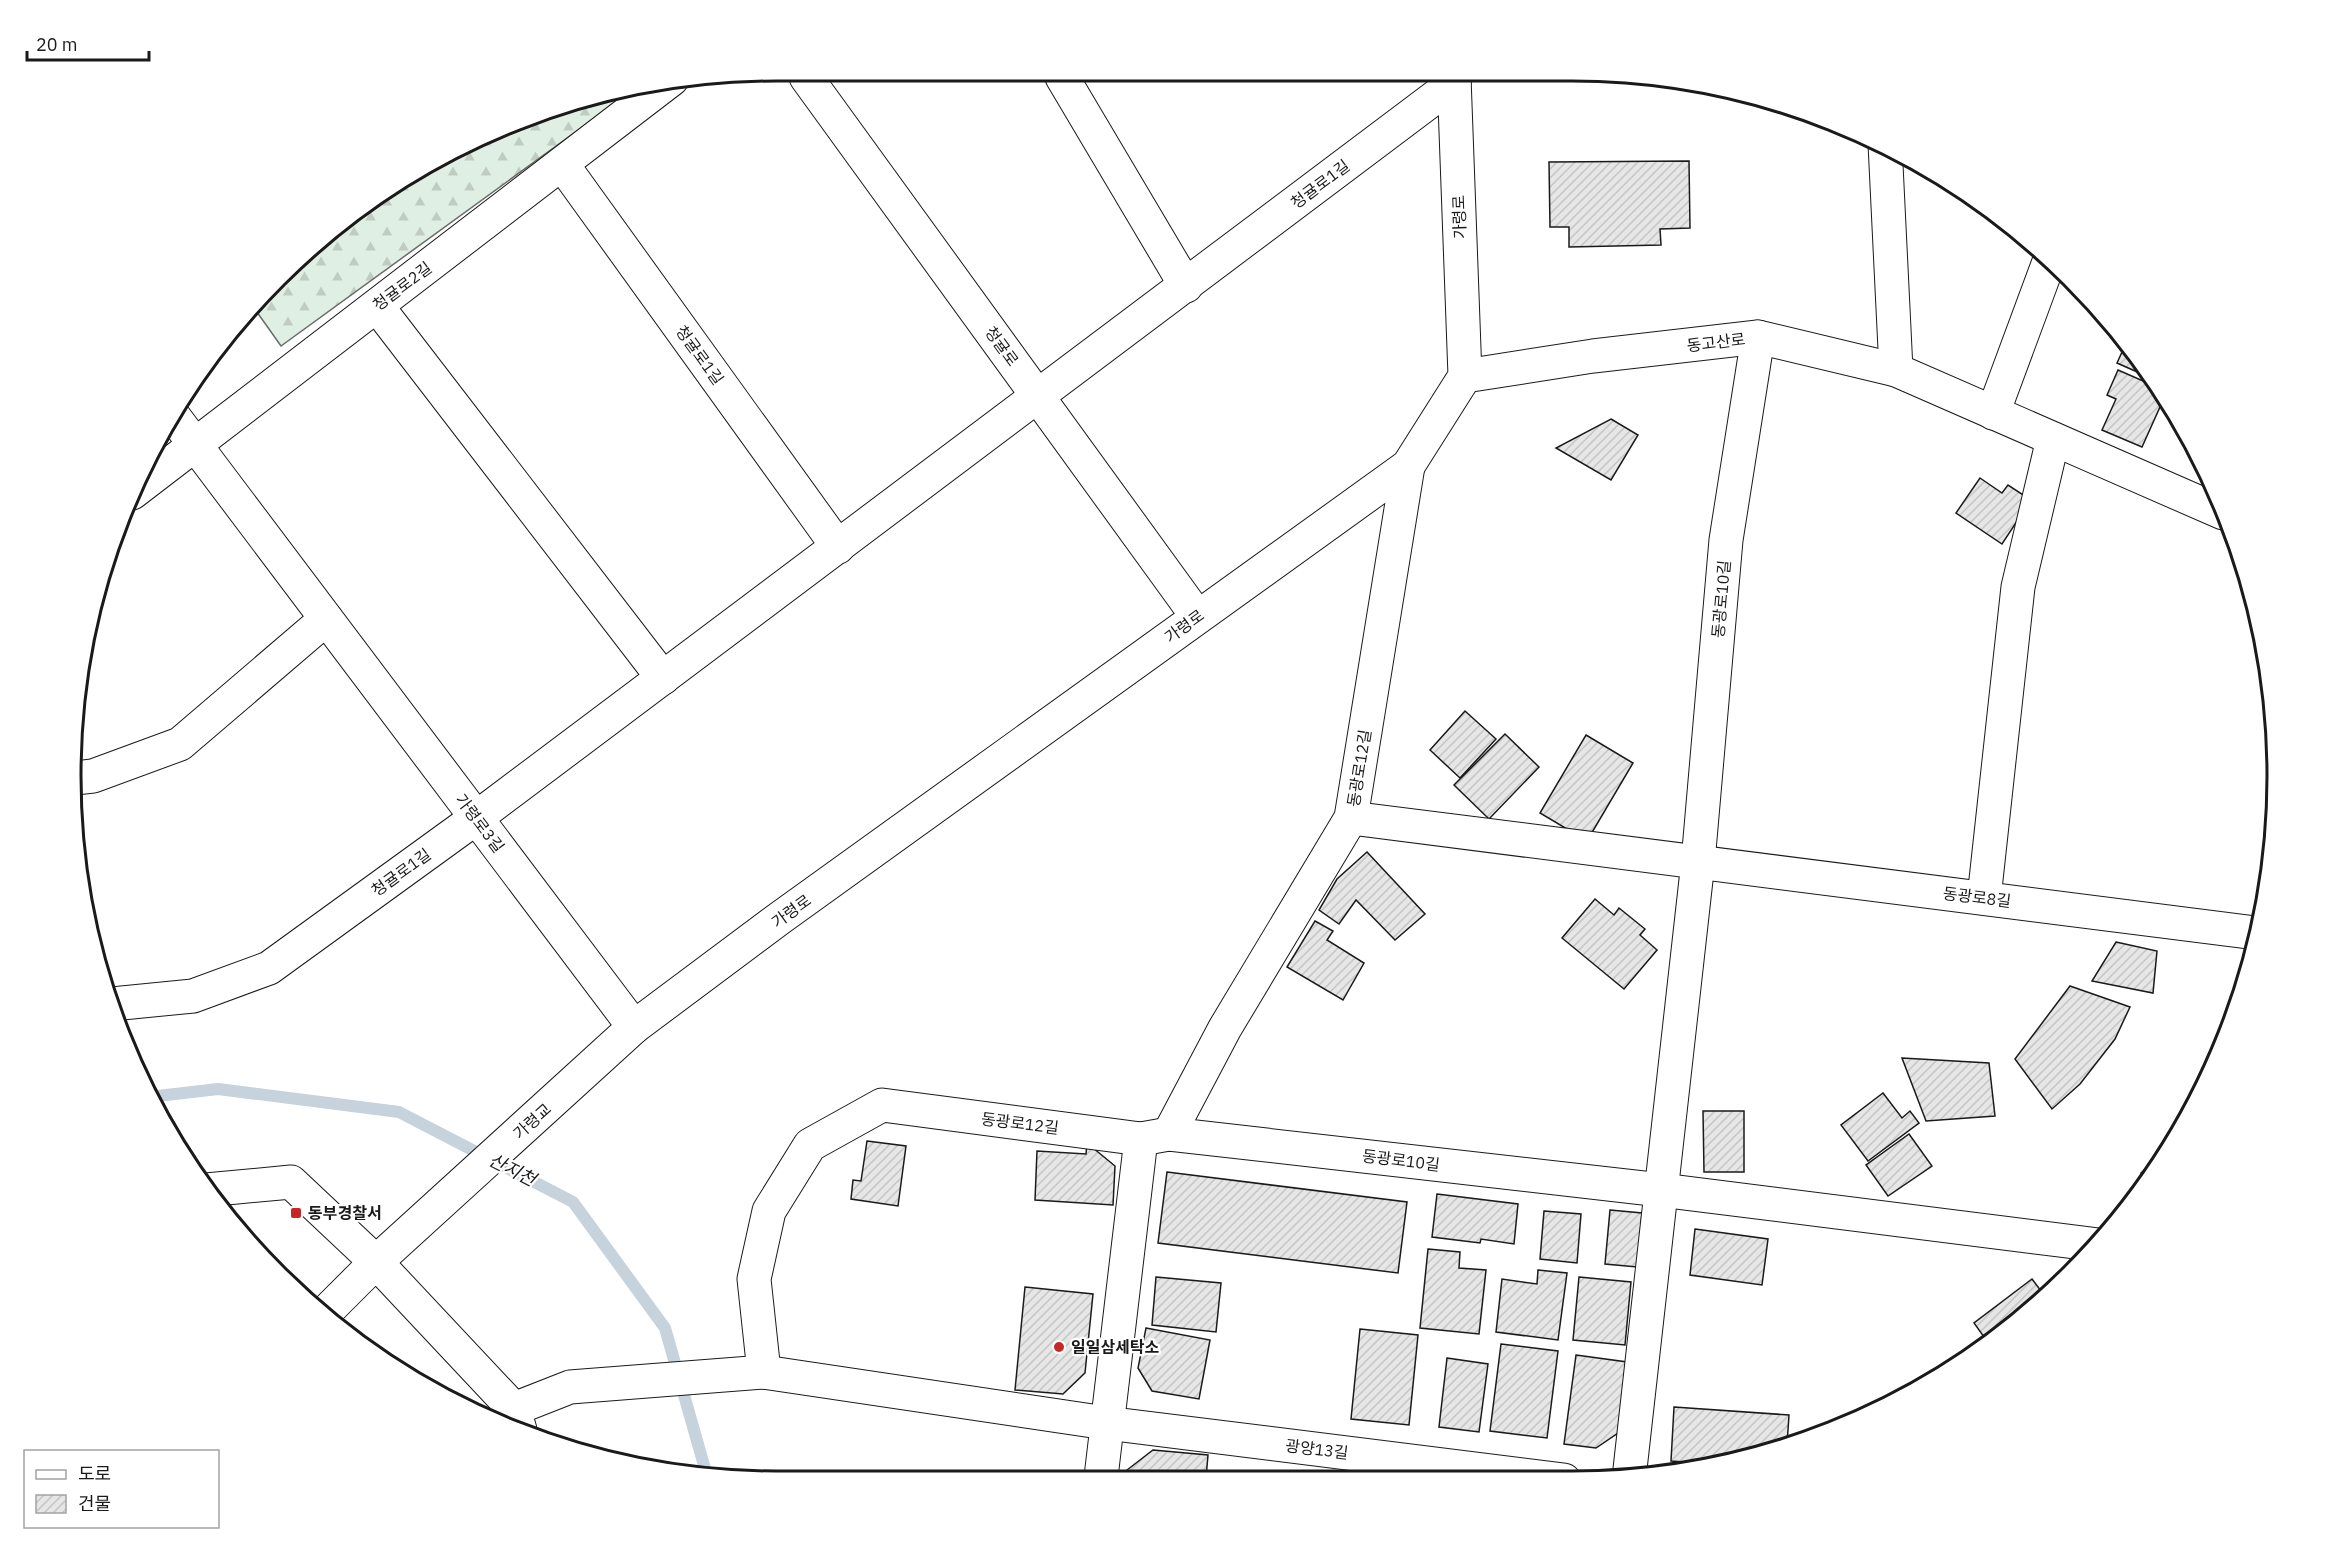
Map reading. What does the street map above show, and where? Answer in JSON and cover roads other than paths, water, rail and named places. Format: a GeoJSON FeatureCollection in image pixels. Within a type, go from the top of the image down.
{"type":"FeatureCollection","features":[{"type":"Feature","properties":{"kind":"street","name":"청귤로"},"geometry":{"type":"LineString","coordinates":[[809,81],[1197,616]]}},
{"type":"Feature","properties":{"kind":"street"},"geometry":{"type":"LineString","coordinates":[[1064,81],[1186,285]]}},
{"type":"Feature","properties":{"kind":"street","name":"청귤로1길"},"geometry":{"type":"LineString","coordinates":[[120,1003],[192,996],[269,968],[476,818],[663,678],[1186,285],[1453,81]]}},
{"type":"Feature","properties":{"kind":"street","name":"가령로"},"geometry":{"type":"LineString","coordinates":[[634,1027],[780,918],[1408,466],[1465,376],[1454,81]]}},
{"type":"Feature","properties":{"kind":"street","name":"청귤로2길"},"geometry":{"type":"LineString","coordinates":[[147,481],[656,92]]}},
{"type":"Feature","properties":{"kind":"street"},"geometry":{"type":"LineString","coordinates":[[1887,157],[1896,370]]}},
{"type":"Feature","properties":{"kind":"street","name":"청귤로1길"},"geometry":{"type":"LineString","coordinates":[[562,164],[837,547]]}},
{"type":"Feature","properties":{"kind":"street"},"geometry":{"type":"LineString","coordinates":[[1993,413],[2046,269]]}},
{"type":"Feature","properties":{"kind":"street"},"geometry":{"type":"LineString","coordinates":[[377,306],[663,678]]}},
{"type":"Feature","properties":{"kind":"street","name":"동고산로"},"geometry":{"type":"LineString","coordinates":[[1465,376],[1593,356],[1758,337],[1896,370],[2213,509]]}},
{"type":"Feature","properties":{"kind":"street","name":"동광로10길"},"geometry":{"type":"LineString","coordinates":[[1630,1469],[1698,862],[1726,540],[1758,337]]}},
{"type":"Feature","properties":{"kind":"street","name":"가령로3길"},"geometry":{"type":"LineString","coordinates":[[178,422],[634,1027]]}},
{"type":"Feature","properties":{"kind":"street"},"geometry":{"type":"LineString","coordinates":[[1984,898],[2018,587],[2053,439]]}},
{"type":"Feature","properties":{"kind":"street","name":"동광로12길"},"geometry":{"type":"LineString","coordinates":[[1102,1471],[1106,1424],[1155,1136],[1225,1028],[1351,818],[1408,466]]}},
{"type":"Feature","properties":{"kind":"street"},"geometry":{"type":"LineString","coordinates":[[81,777],[93,776],[180,744],[326,619]]}},
{"type":"Feature","properties":{"kind":"street"},"geometry":{"type":"LineString","coordinates":[[1351,818],[1698,862]]}},
{"type":"Feature","properties":{"kind":"street","name":"동광로8길"},"geometry":{"type":"LineString","coordinates":[[1698,862],[2249,932]]}},
{"type":"Feature","properties":{"kind":"street","name":"가령교"},"geometry":{"type":"LineString","coordinates":[[376,1262],[634,1027]]}},
{"type":"Feature","properties":{"kind":"street","name":"동광로12길"},"geometry":{"type":"LineString","coordinates":[[764,1372],[754,1279],[769,1211],[810,1145],[882,1105],[1155,1136]]}},
{"type":"Feature","properties":{"kind":"street","name":"동광로10길"},"geometry":{"type":"LineString","coordinates":[[1155,1136],[1661,1190]]}},
{"type":"Feature","properties":{"kind":"street"},"geometry":{"type":"LineString","coordinates":[[218,1189],[291,1182],[376,1262],[517,1420]]}},
{"type":"Feature","properties":{"kind":"street"},"geometry":{"type":"LineString","coordinates":[[1661,1190],[2086,1243]]}},
{"type":"Feature","properties":{"kind":"street"},"geometry":{"type":"LineString","coordinates":[[330,1308],[376,1262]]}},
{"type":"Feature","properties":{"kind":"street","name":"광양13길"},"geometry":{"type":"LineString","coordinates":[[517,1420],[570,1387],[764,1372],[1106,1424],[1490,1471]]}},
{"type":"Feature","properties":{"kind":"waterway","name":"산지천"},"geometry":{"type":"LineString","coordinates":[[160,1096],[218,1089],[399,1112],[573,1202],[665,1328],[704,1467]]}},
{"type":"Feature","properties":{"kind":"place","name":"동부경찰서"},"geometry":{"type":"Point","coordinates":[296,1213]}},
{"type":"Feature","properties":{"kind":"place","name":"일일삼세탁소"},"geometry":{"type":"Point","coordinates":[1059,1347]}}]}
